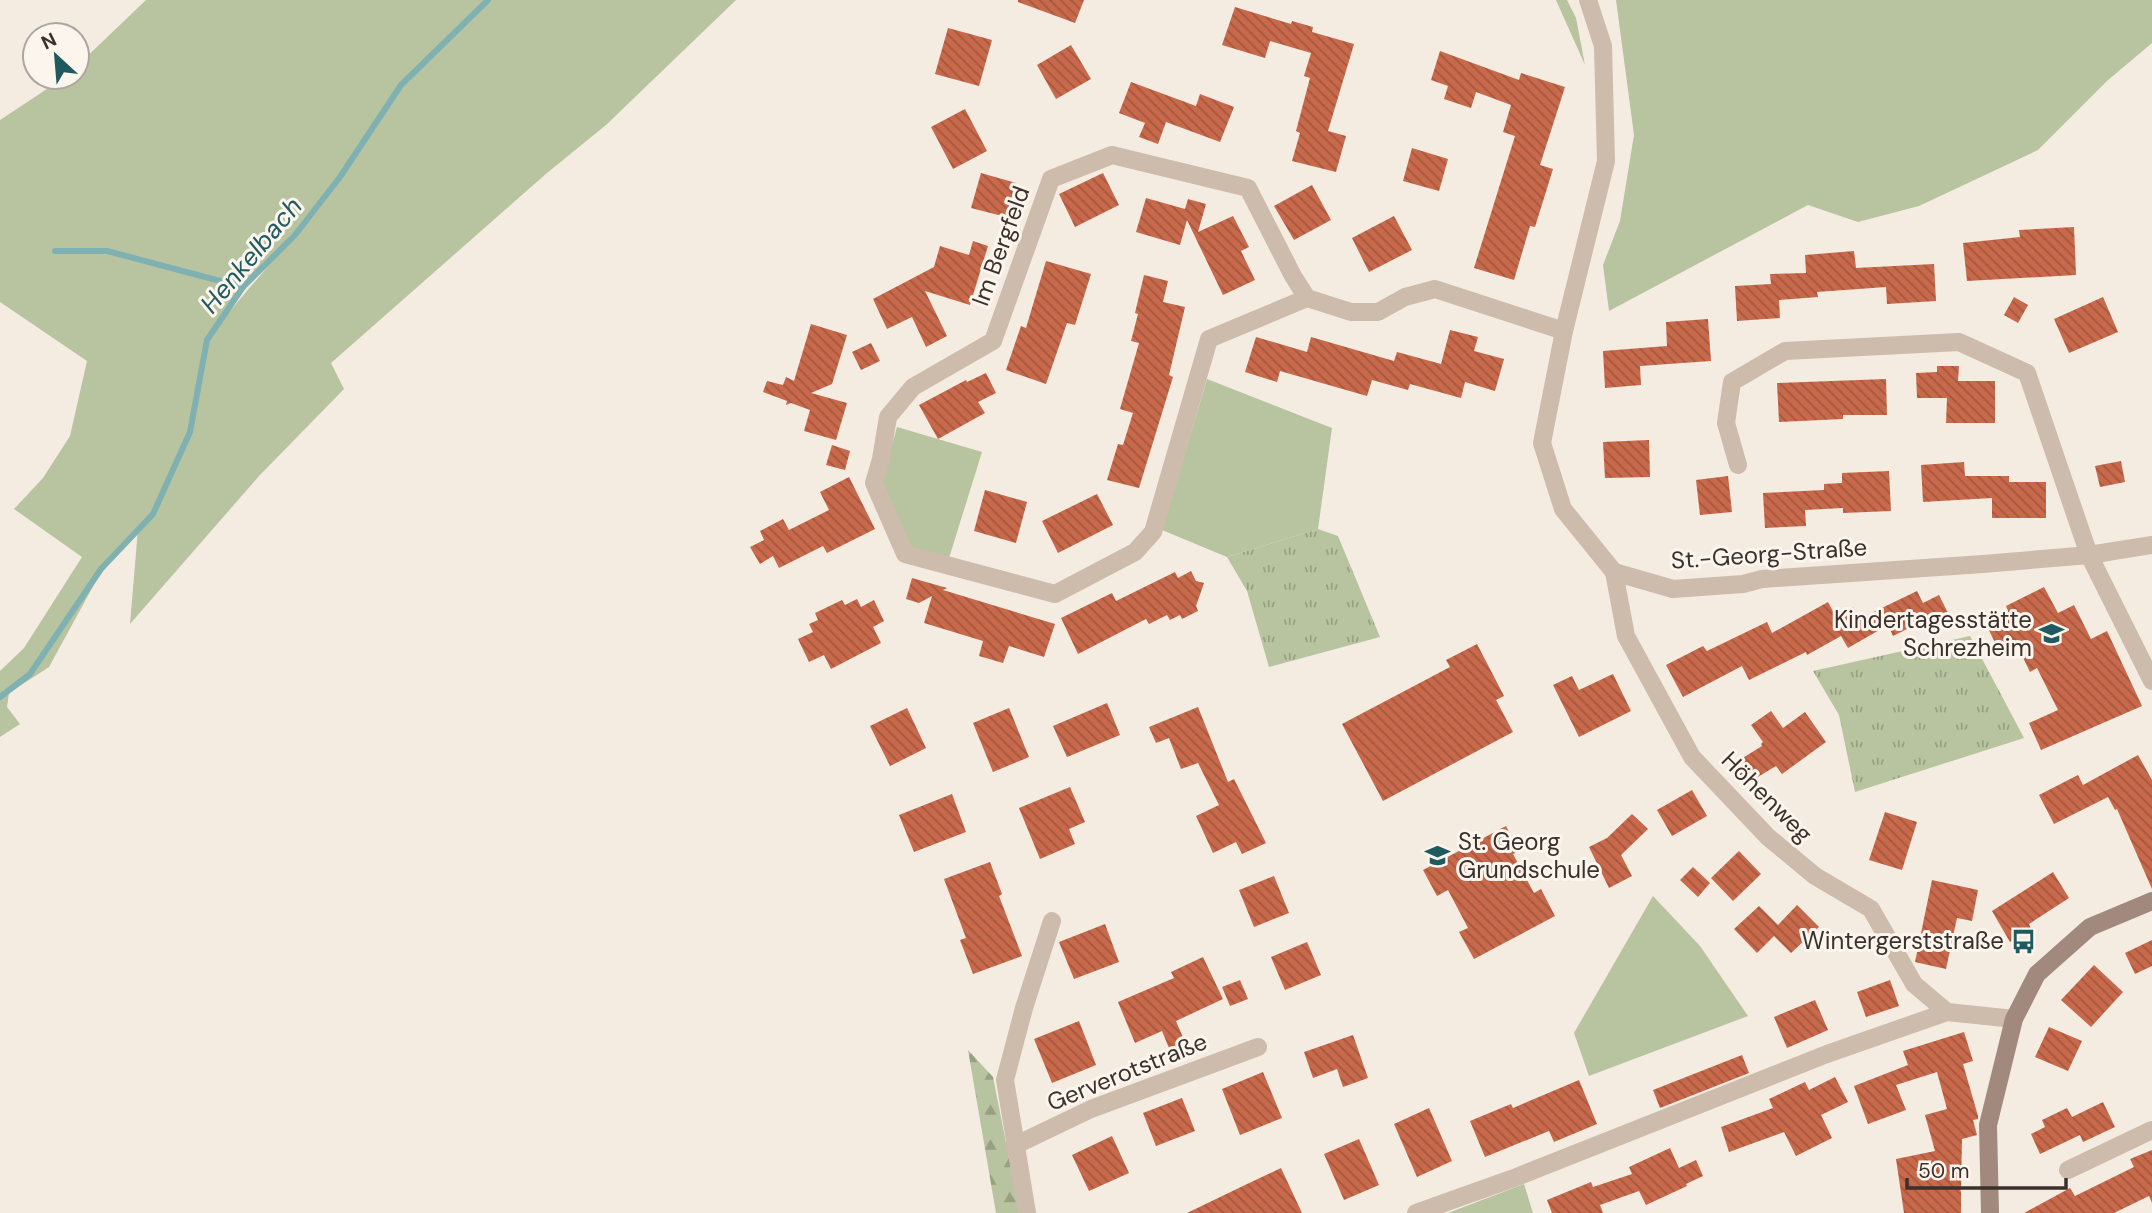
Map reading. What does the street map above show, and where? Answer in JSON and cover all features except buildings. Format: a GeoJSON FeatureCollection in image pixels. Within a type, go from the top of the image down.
{"type":"FeatureCollection","features":[{"type":"Feature","properties":{"kind":"street"},"geometry":{"type":"LineString","coordinates":[[1588,0],[1603,46],[1606,161],[1564,331],[1542,443],[1563,509],[1614,572]]}},
{"type":"Feature","properties":{"kind":"street","name":"Im Bergfeld"},"geometry":{"type":"LineString","coordinates":[[1112,155],[1248,188],[1307,298],[1209,340],[1153,532],[1135,552],[1055,594],[905,554],[874,483],[888,417],[913,387],[993,341],[1051,179],[1112,155]]}},
{"type":"Feature","properties":{"kind":"street"},"geometry":{"type":"LineString","coordinates":[[1307,298],[1351,312],[1378,312],[1405,297],[1435,289],[1564,331]]}},
{"type":"Feature","properties":{"kind":"street"},"geometry":{"type":"LineString","coordinates":[[1738,465],[1726,423],[1732,382],[1785,351],[1959,342],[2027,373],[2089,555],[2152,681]]}},
{"type":"Feature","properties":{"kind":"street","name":"St.-Georg-Straße"},"geometry":{"type":"LineString","coordinates":[[1614,572],[1672,590],[1744,584],[1762,579],[2089,555],[2152,545]]}},
{"type":"Feature","properties":{"kind":"street","name":"Höhenweg"},"geometry":{"type":"LineString","coordinates":[[1614,572],[1626,636],[1692,757],[1768,837],[1815,876],[1871,909],[1914,984],[1947,1012]]}},
{"type":"Feature","properties":{"kind":"street"},"geometry":{"type":"LineString","coordinates":[[1990,1213],[1988,1125],[2014,1019],[2037,974],[2090,927],[2152,901]]}},
{"type":"Feature","properties":{"kind":"street"},"geometry":{"type":"LineString","coordinates":[[1027,1213],[1005,1080],[1024,1008],[1052,921]]}},
{"type":"Feature","properties":{"kind":"street"},"geometry":{"type":"LineString","coordinates":[[1416,1213],[1514,1178],[1827,1055],[1947,1012],[2014,1019]]}},
{"type":"Feature","properties":{"kind":"street","name":"Gerverotstraße"},"geometry":{"type":"LineString","coordinates":[[1014,1146],[1091,1109],[1258,1047]]}},
{"type":"Feature","properties":{"kind":"street"},"geometry":{"type":"LineString","coordinates":[[2068,1170],[2152,1130]]}},
{"type":"Feature","properties":{"kind":"green space"},"geometry":{"type":"Polygon","coordinates":[[[146,0],[736,0],[606,125],[547,173],[331,363],[344,389],[259,476],[130,624],[138,529],[102,570],[49,667],[9,693],[7,707],[20,724],[0,737],[0,671],[24,648],[82,557],[14,509],[43,478],[70,436],[87,361],[0,302],[0,120],[44,91],[91,91],[91,53],[146,0]],[[285,244],[243,287],[213,331],[286,245],[285,244]]]}},
{"type":"Feature","properties":{"kind":"green space"},"geometry":{"type":"Polygon","coordinates":[[[1556,0],[1567,0],[1576,18],[1585,65],[1556,0]]]}},
{"type":"Feature","properties":{"kind":"green space"},"geometry":{"type":"Polygon","coordinates":[[[1616,0],[2152,0],[2152,43],[2107,81],[2038,150],[1919,206],[1858,222],[1808,205],[1609,311],[1603,265],[1620,221],[1634,135],[1616,0]]]}},
{"type":"Feature","properties":{"kind":"green space"},"geometry":{"type":"Polygon","coordinates":[[[1207,379],[1332,428],[1318,529],[1227,557],[1162,530],[1207,379]]]}},
{"type":"Feature","properties":{"kind":"green space"},"geometry":{"type":"Polygon","coordinates":[[[897,427],[982,452],[949,558],[911,548],[882,482],[897,427]]]}},
{"type":"Feature","properties":{"kind":"green space"},"geometry":{"type":"Polygon","coordinates":[[[1318,529],[1338,536],[1380,637],[1269,667],[1247,591],[1227,557],[1318,529]]]}},
{"type":"Feature","properties":{"kind":"green space"},"geometry":{"type":"Polygon","coordinates":[[[1970,636],[2024,738],[1855,792],[1839,715],[1813,671],[1970,636]]]}},
{"type":"Feature","properties":{"kind":"green space"},"geometry":{"type":"Polygon","coordinates":[[[1653,896],[1700,946],[1748,1016],[1589,1076],[1574,1033],[1653,896]]]}},
{"type":"Feature","properties":{"kind":"green space"},"geometry":{"type":"Polygon","coordinates":[[[968,1050],[993,1077],[1020,1213],[996,1213],[968,1050]]]}},
{"type":"Feature","properties":{"kind":"green space"},"geometry":{"type":"Polygon","coordinates":[[[1524,1184],[1533,1213],[1448,1213],[1524,1184]]]}},
{"type":"Feature","properties":{"kind":"waterway","name":"Henkelbach"},"geometry":{"type":"LineString","coordinates":[[0,697],[30,674],[101,569],[153,514],[190,432],[207,340],[243,287],[295,235],[340,177],[401,85],[488,0]]}},
{"type":"Feature","properties":{"kind":"waterway"},"geometry":{"type":"LineString","coordinates":[[55,251],[107,251],[243,287]]}},
{"type":"Feature","properties":{"kind":"place","name":"Kindertagesstätte Schrezheim"},"geometry":{"type":"Point","coordinates":[2052,634]}},
{"type":"Feature","properties":{"kind":"place","name":"St. Georg Grundschule"},"geometry":{"type":"Point","coordinates":[1438,856]}},
{"type":"Feature","properties":{"kind":"place","name":"Wintergerststraße"},"geometry":{"type":"Point","coordinates":[2024,941]}}]}
